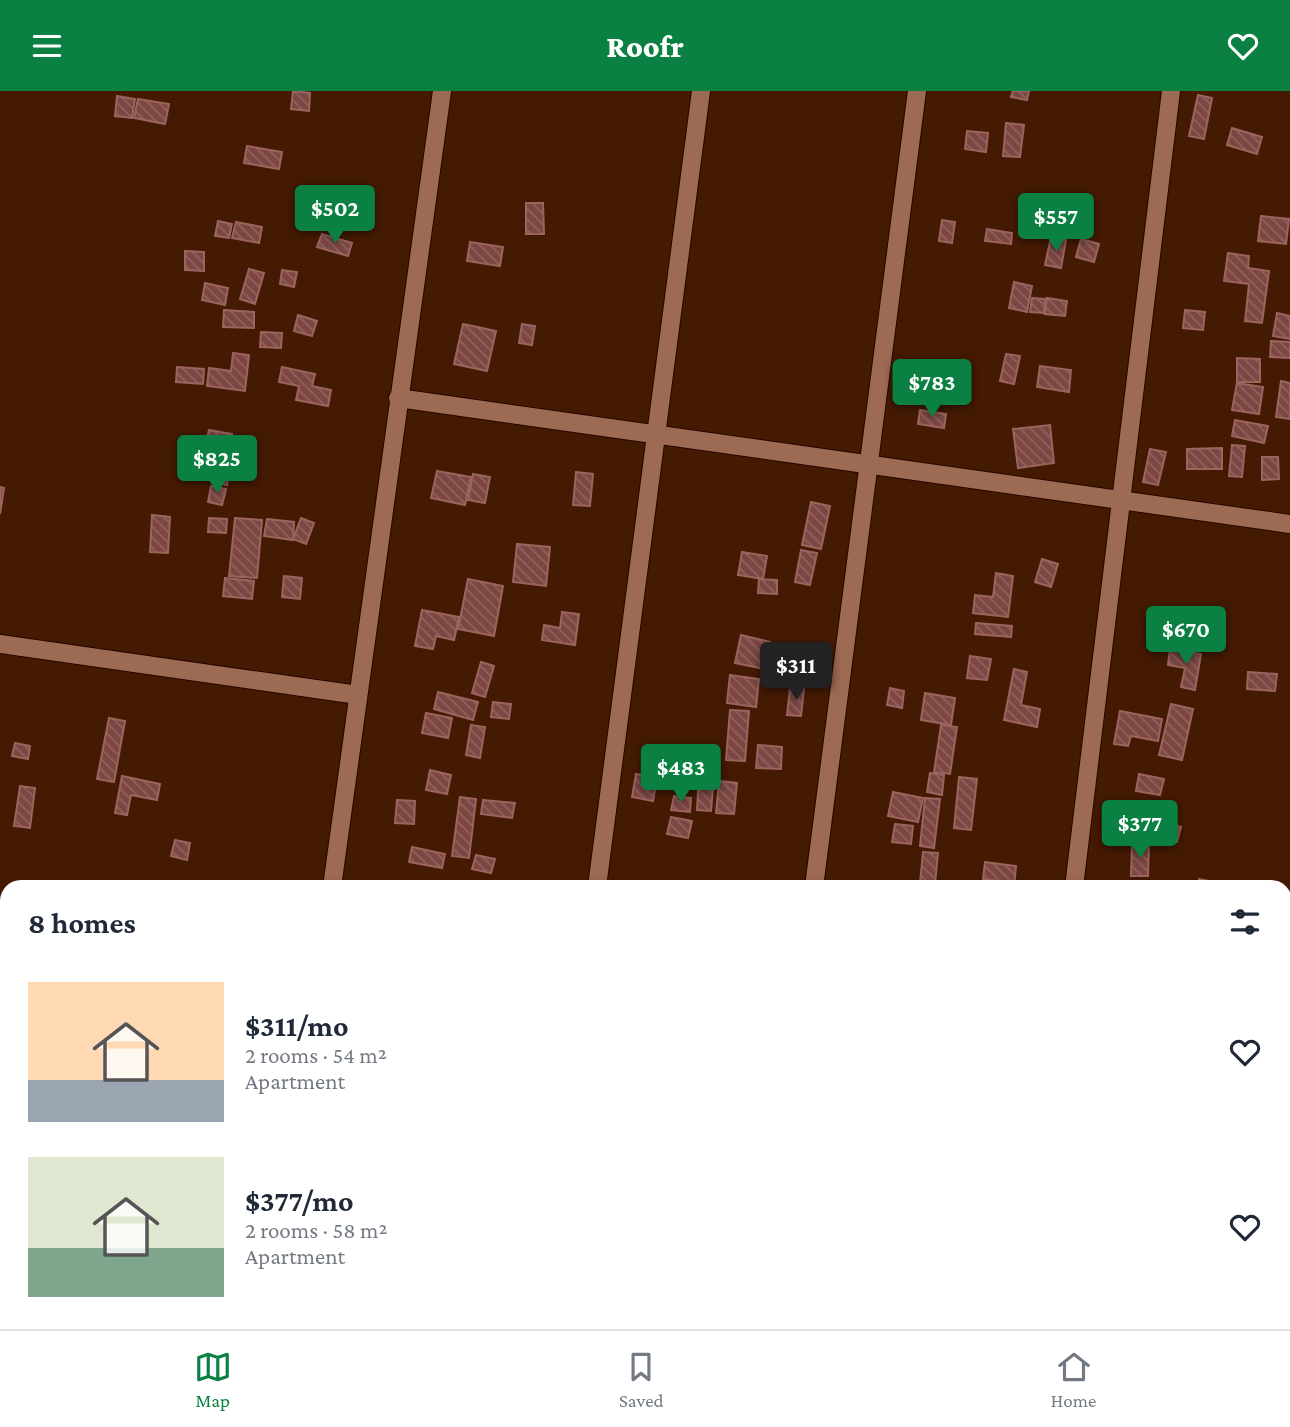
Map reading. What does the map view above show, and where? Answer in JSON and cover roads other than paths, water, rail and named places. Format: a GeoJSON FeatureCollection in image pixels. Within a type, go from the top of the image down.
{"type":"FeatureCollection","features":[{"type":"Feature","properties":{"kind":"street"},"geometry":{"type":"LineString","coordinates":[[333,880],[442,91]]}},
{"type":"Feature","properties":{"kind":"street"},"geometry":{"type":"LineString","coordinates":[[598,880],[701,91]]}},
{"type":"Feature","properties":{"kind":"street"},"geometry":{"type":"LineString","coordinates":[[815,880],[917,91]]}},
{"type":"Feature","properties":{"kind":"street"},"geometry":{"type":"LineString","coordinates":[[1075,880],[1171,91]]}},
{"type":"Feature","properties":{"kind":"street"},"geometry":{"type":"LineString","coordinates":[[398,398],[1290,524]]}},
{"type":"Feature","properties":{"kind":"street"},"geometry":{"type":"LineString","coordinates":[[0,644],[358,695]]}}]}
